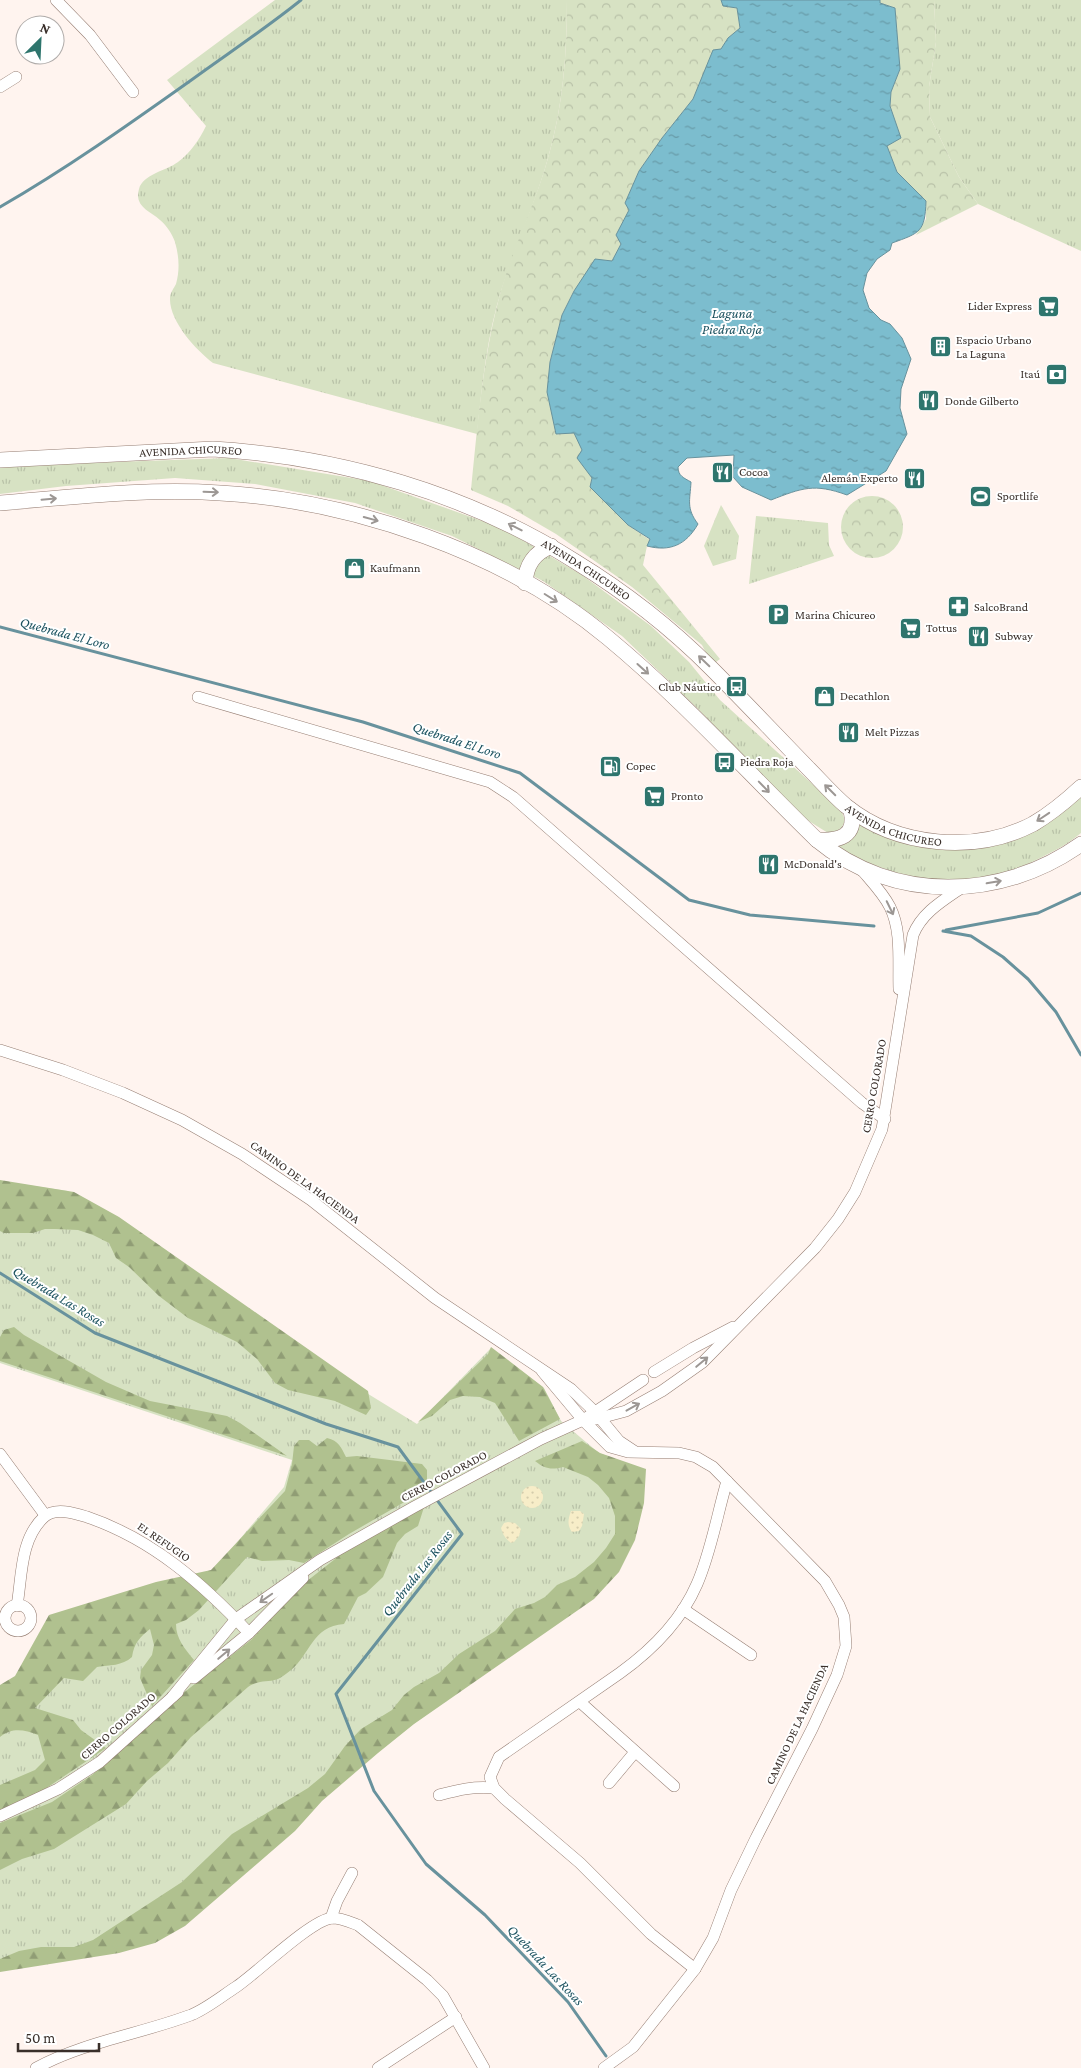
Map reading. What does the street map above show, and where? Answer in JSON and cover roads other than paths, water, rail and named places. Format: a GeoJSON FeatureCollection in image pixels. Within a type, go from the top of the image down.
{"type":"FeatureCollection","features":[{"type":"Feature","properties":{"kind":"main road","name":"AVENIDA CHICUREO"},"geometry":{"type":"LineString","coordinates":[[0,460],[212,448],[282,455],[350,468],[417,487],[477,510],[550,546],[614,587],[669,629],[709,666],[851,810],[878,826],[909,837],[942,842],[975,842],[1007,835],[1032,824],[1081,787]]}},
{"type":"Feature","properties":{"kind":"main road"},"geometry":{"type":"LineString","coordinates":[[0,503],[161,492],[220,493],[271,498],[348,513],[415,533],[479,559],[525,583],[579,616],[609,639],[684,705],[817,840],[836,855],[861,869],[900,882],[928,886],[964,886],[1008,880],[1021,876],[1060,859],[1081,844]]}},
{"type":"Feature","properties":{"kind":"main road"},"geometry":{"type":"LineString","coordinates":[[525,583],[526,572],[531,561],[539,552],[550,546]]}},
{"type":"Feature","properties":{"kind":"main road"},"geometry":{"type":"LineString","coordinates":[[817,840],[836,840],[846,835],[852,823],[851,810]]}},
{"type":"Feature","properties":{"kind":"street"},"geometry":{"type":"LineString","coordinates":[[56,0],[90,35],[133,92]]}},
{"type":"Feature","properties":{"kind":"street"},"geometry":{"type":"LineString","coordinates":[[0,87],[16,77]]}},
{"type":"Feature","properties":{"kind":"street"},"geometry":{"type":"LineString","coordinates":[[198,697],[490,782],[513,797],[862,1103],[885,1119]]}},
{"type":"Feature","properties":{"kind":"street","name":"CERRO COLORADO"},"geometry":{"type":"LineString","coordinates":[[861,869],[886,900],[895,922],[900,1016]]}},
{"type":"Feature","properties":{"kind":"street","name":"CERRO COLORADO"},"geometry":{"type":"LineString","coordinates":[[173,1696],[236,1619],[320,1560],[420,1503],[540,1439],[598,1415],[626,1411],[678,1380],[703,1362],[815,1248],[838,1219],[855,1192],[878,1142],[885,1119],[911,942],[916,929],[928,912],[964,886]]}},
{"type":"Feature","properties":{"kind":"street","name":"CAMINO DE LA HACIENDA"},"geometry":{"type":"LineString","coordinates":[[0,1050],[63,1070],[123,1093],[182,1120],[234,1149],[311,1200],[435,1298],[571,1389],[598,1415],[619,1441],[636,1452]]}},
{"type":"Feature","properties":{"kind":"street","name":"CERRO COLORADO"},"geometry":{"type":"LineString","coordinates":[[654,1372],[693,1348],[742,1322]]}},
{"type":"Feature","properties":{"kind":"street"},"geometry":{"type":"LineString","coordinates":[[666,1365],[678,1380]]}},
{"type":"Feature","properties":{"kind":"street","name":"CAMINO DE LA HACIENDA"},"geometry":{"type":"LineString","coordinates":[[542,1370],[583,1420],[610,1447],[621,1451],[680,1453],[696,1457],[713,1467],[825,1581],[844,1617],[846,1646],[837,1675],[821,1711],[731,1890],[713,1938],[695,1969],[632,2047],[604,2068]]}},
{"type":"Feature","properties":{"kind":"street","name":"CERRO COLORADO"},"geometry":{"type":"LineString","coordinates":[[598,1415],[643,1380]]}},
{"type":"Feature","properties":{"kind":"street"},"geometry":{"type":"LineString","coordinates":[[0,1454],[45,1515],[32,1529],[26,1541],[17,1606]]}},
{"type":"Feature","properties":{"kind":"street"},"geometry":{"type":"LineString","coordinates":[[695,1969],[651,1934],[580,1863],[494,1788],[490,1777],[499,1757],[580,1702],[637,1660],[665,1634],[697,1585],[706,1560],[727,1481]]}},
{"type":"Feature","properties":{"kind":"street","name":"EL REFUGIO"},"geometry":{"type":"LineString","coordinates":[[45,1515],[56,1512],[69,1512],[114,1526],[153,1547],[176,1564],[249,1632]]}},
{"type":"Feature","properties":{"kind":"street","name":"CERRO COLORADO"},"geometry":{"type":"LineString","coordinates":[[0,1816],[58,1790],[100,1762],[173,1696],[249,1632],[320,1560]]}},
{"type":"Feature","properties":{"kind":"street"},"geometry":{"type":"LineString","coordinates":[[683,1609],[751,1655]]}},
{"type":"Feature","properties":{"kind":"street"},"geometry":{"type":"LineString","coordinates":[[580,1702],[674,1786]]}},
{"type":"Feature","properties":{"kind":"street"},"geometry":{"type":"LineString","coordinates":[[609,1783],[635,1752]]}},
{"type":"Feature","properties":{"kind":"street"},"geometry":{"type":"LineString","coordinates":[[439,1796],[465,1787],[494,1788]]}},
{"type":"Feature","properties":{"kind":"street"},"geometry":{"type":"LineString","coordinates":[[331,1918],[336,1901],[352,1873]]}},
{"type":"Feature","properties":{"kind":"street"},"geometry":{"type":"LineString","coordinates":[[36,2068],[60,2055],[193,2014],[239,1986],[272,1957],[318,1923],[331,1918],[345,1920],[358,1925],[427,1980],[443,1996],[484,2068]]}},
{"type":"Feature","properties":{"kind":"street"},"geometry":{"type":"LineString","coordinates":[[378,2068],[456,2017]]}},
{"type":"Feature","properties":{"kind":"water","name":"Laguna Piedra Roja"},"geometry":{"type":"Polygon","coordinates":[[[721,0],[880,0],[880,3],[895,8],[900,69],[891,92],[890,106],[901,138],[887,146],[897,172],[926,201],[925,211],[919,230],[909,237],[892,243],[890,250],[877,259],[867,273],[863,290],[869,308],[881,320],[890,324],[902,338],[911,359],[901,389],[900,408],[907,434],[886,471],[847,495],[826,489],[808,488],[771,500],[742,487],[733,477],[734,455],[687,458],[678,467],[678,470],[682,476],[691,482],[690,509],[698,524],[683,542],[670,547],[655,548],[647,546],[650,539],[628,525],[590,487],[592,478],[577,458],[582,450],[574,433],[556,434],[547,392],[550,362],[562,315],[574,291],[595,259],[612,261],[621,244],[616,235],[629,210],[625,203],[639,171],[693,99],[713,50],[721,49],[728,38],[740,28],[737,8],[723,6],[721,0]]]}},
{"type":"Feature","properties":{"kind":"waterway"},"geometry":{"type":"LineString","coordinates":[[0,207],[73,162],[120,130],[301,0]]}},
{"type":"Feature","properties":{"kind":"waterway","name":"Quebrada El Loro"},"geometry":{"type":"LineString","coordinates":[[0,627],[363,722],[520,773],[689,900],[750,915],[874,926]]}},
{"type":"Feature","properties":{"kind":"waterway"},"geometry":{"type":"LineString","coordinates":[[946,930],[1038,913],[1081,893]]}},
{"type":"Feature","properties":{"kind":"waterway","name":"Quebrada El Loro"},"geometry":{"type":"LineString","coordinates":[[943,931],[971,936],[1003,957],[1028,979],[1056,1012],[1081,1055]]}},
{"type":"Feature","properties":{"kind":"waterway","name":"Quebrada Las Rosas"},"geometry":{"type":"LineString","coordinates":[[0,1273],[95,1333],[326,1424],[398,1447],[462,1534],[336,1694],[374,1791],[426,1864],[485,1915],[568,2002],[606,2056]]}},
{"type":"Feature","properties":{"kind":"place","name":"Lider Express"},"geometry":{"type":"Point","coordinates":[1048,306]}},
{"type":"Feature","properties":{"kind":"place","name":"Espacio Urbano La Laguna"},"geometry":{"type":"Point","coordinates":[940,347]}},
{"type":"Feature","properties":{"kind":"place","name":"Itaú"},"geometry":{"type":"Point","coordinates":[1056,374]}},
{"type":"Feature","properties":{"kind":"place","name":"Donde Gilberto"},"geometry":{"type":"Point","coordinates":[929,401]}},
{"type":"Feature","properties":{"kind":"place","name":"Cocoa"},"geometry":{"type":"Point","coordinates":[723,472]}},
{"type":"Feature","properties":{"kind":"place","name":"Alemán Experto"},"geometry":{"type":"Point","coordinates":[914,478]}},
{"type":"Feature","properties":{"kind":"place","name":"Sportlife"},"geometry":{"type":"Point","coordinates":[981,496]}},
{"type":"Feature","properties":{"kind":"place","name":"Kaufmann"},"geometry":{"type":"Point","coordinates":[354,568]}},
{"type":"Feature","properties":{"kind":"place","name":"SalcoBrand"},"geometry":{"type":"Point","coordinates":[958,607]}},
{"type":"Feature","properties":{"kind":"place","name":"Marina Chicureo"},"geometry":{"type":"Point","coordinates":[779,615]}},
{"type":"Feature","properties":{"kind":"place","name":"Tottus"},"geometry":{"type":"Point","coordinates":[910,628]}},
{"type":"Feature","properties":{"kind":"place","name":"Subway"},"geometry":{"type":"Point","coordinates":[979,636]}},
{"type":"Feature","properties":{"kind":"place","name":"Club Náutico"},"geometry":{"type":"Point","coordinates":[737,687]}},
{"type":"Feature","properties":{"kind":"place","name":"Decathlon"},"geometry":{"type":"Point","coordinates":[824,696]}},
{"type":"Feature","properties":{"kind":"place","name":"Melt Pizzas"},"geometry":{"type":"Point","coordinates":[849,732]}},
{"type":"Feature","properties":{"kind":"place","name":"Piedra Roja"},"geometry":{"type":"Point","coordinates":[724,762]}},
{"type":"Feature","properties":{"kind":"place","name":"Copec"},"geometry":{"type":"Point","coordinates":[610,766]}},
{"type":"Feature","properties":{"kind":"place","name":"Pronto"},"geometry":{"type":"Point","coordinates":[655,796]}},
{"type":"Feature","properties":{"kind":"place","name":"McDonald's"},"geometry":{"type":"Point","coordinates":[768,864]}}]}
